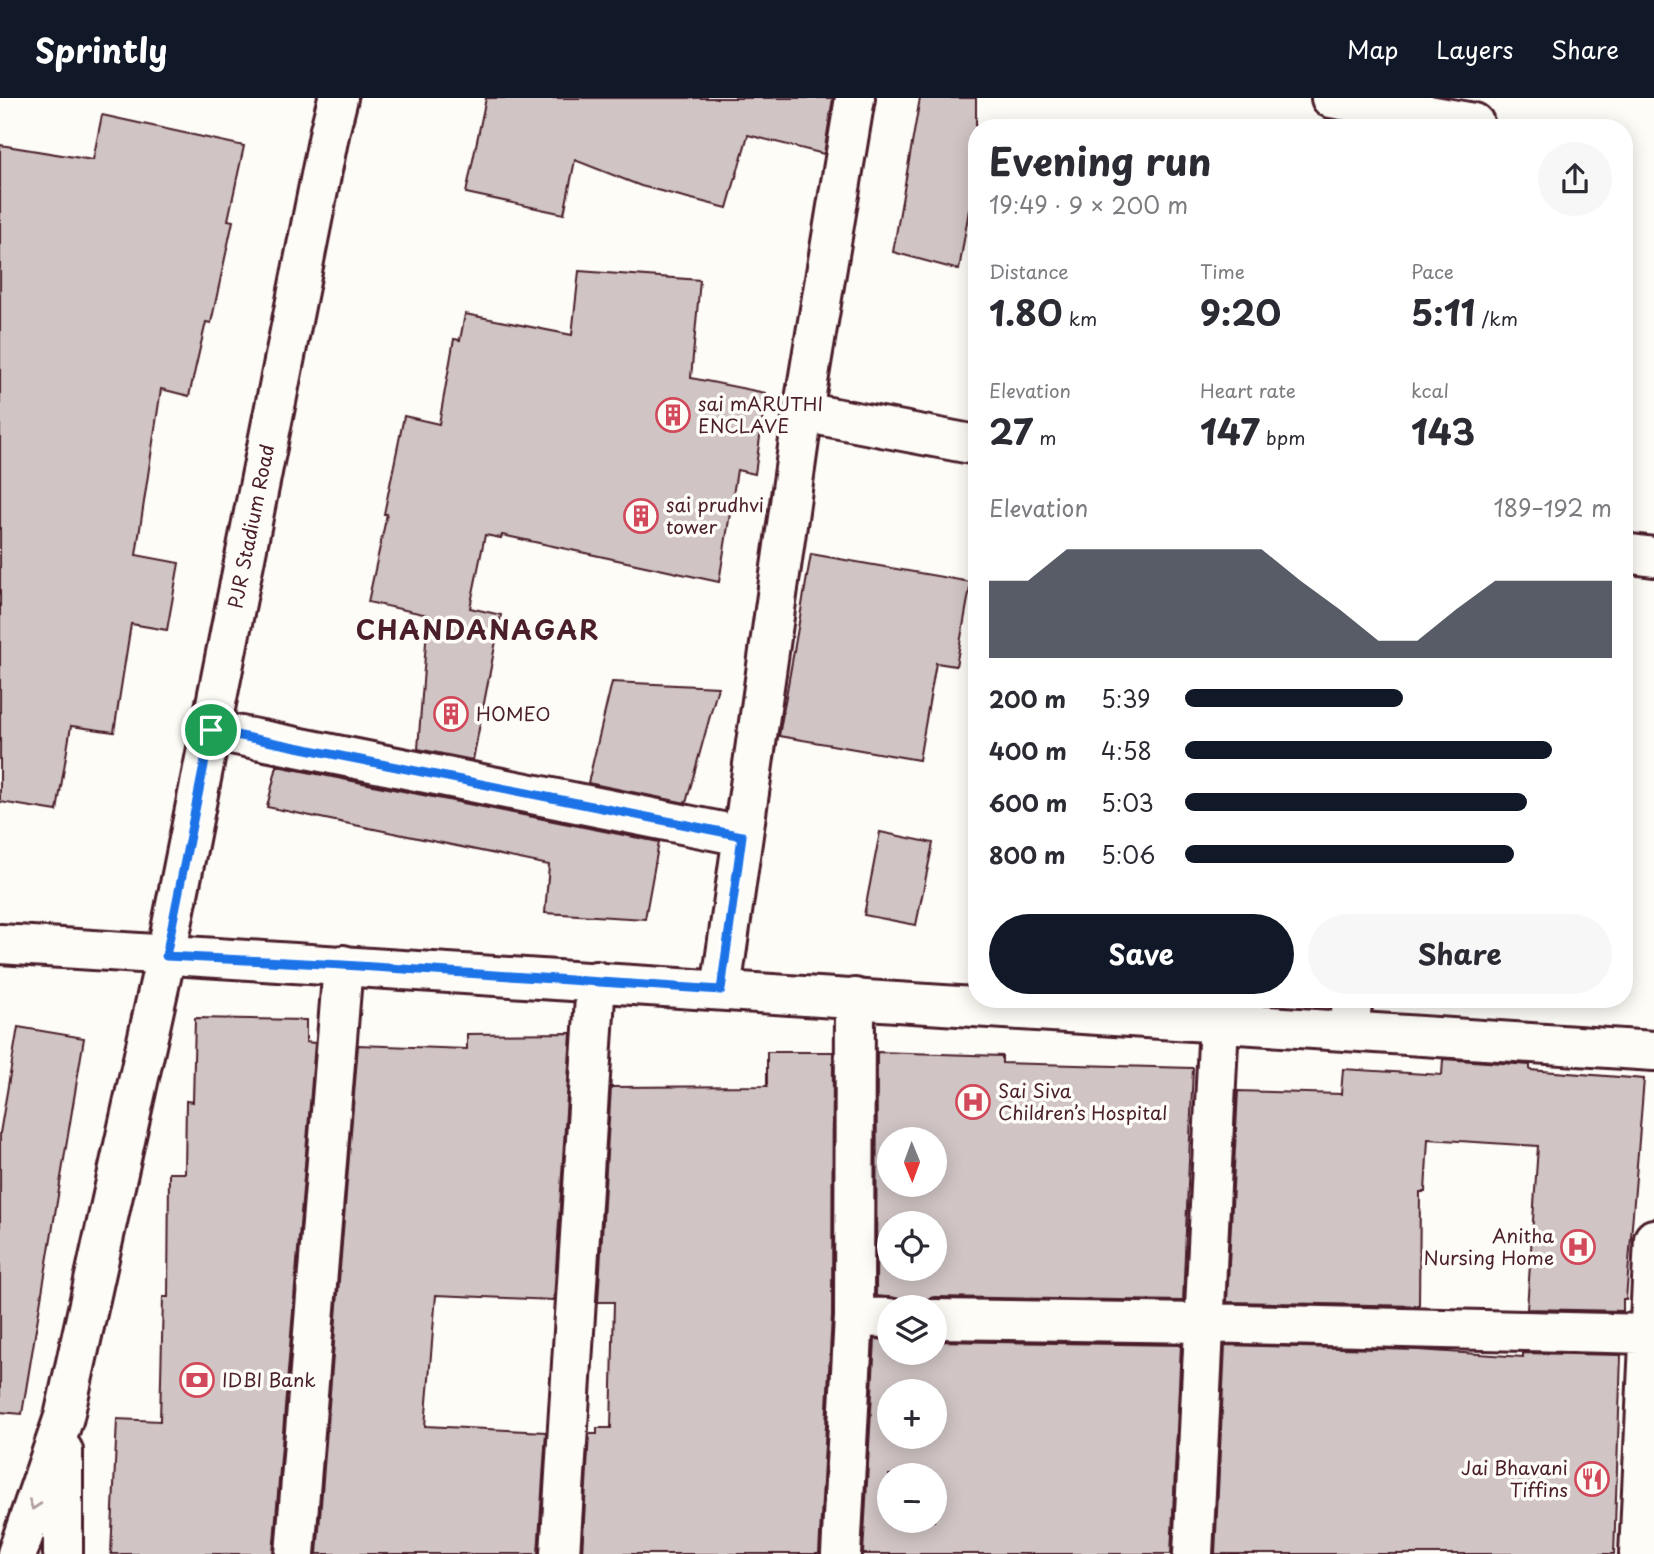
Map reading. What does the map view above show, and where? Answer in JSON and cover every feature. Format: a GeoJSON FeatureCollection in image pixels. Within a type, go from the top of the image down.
{"type":"FeatureCollection","features":[{"type":"Feature","properties":{"kind":"street","name":"PJR Stadium Road"},"geometry":{"type":"LineString","coordinates":[[64,1417],[166,956],[338,98]]}},
{"type":"Feature","properties":{"kind":"street"},"geometry":{"type":"LineString","coordinates":[[721,990],[803,412],[855,98]]}},
{"type":"Feature","properties":{"kind":"street"},"geometry":{"type":"LineString","coordinates":[[1332,98],[1475,116]]}},
{"type":"Feature","properties":{"kind":"street"},"geometry":{"type":"LineString","coordinates":[[803,412],[968,443]]}},
{"type":"Feature","properties":{"kind":"street"},"geometry":{"type":"LineString","coordinates":[[1633,554],[1654,556]]}},
{"type":"Feature","properties":{"kind":"street"},"geometry":{"type":"LineString","coordinates":[[211,730],[742,836]]}},
{"type":"Feature","properties":{"kind":"street"},"geometry":{"type":"LineString","coordinates":[[0,944],[968,1003]]}},
{"type":"Feature","properties":{"kind":"street"},"geometry":{"type":"LineString","coordinates":[[295,1554],[343,965]]}},
{"type":"Feature","properties":{"kind":"street"},"geometry":{"type":"LineString","coordinates":[[560,1554],[596,981]]}},
{"type":"Feature","properties":{"kind":"street"},"geometry":{"type":"LineString","coordinates":[[841,1554],[872,1318],[855,998]]}},
{"type":"Feature","properties":{"kind":"street"},"geometry":{"type":"LineString","coordinates":[[1069,1008],[1198,1014],[1350,1015],[1654,1051]]}},
{"type":"Feature","properties":{"kind":"street"},"geometry":{"type":"LineString","coordinates":[[1193,1554],[1203,1323],[1198,1014]]}},
{"type":"Feature","properties":{"kind":"street"},"geometry":{"type":"LineString","coordinates":[[1639,1554],[1654,1239]]}},
{"type":"Feature","properties":{"kind":"street"},"geometry":{"type":"LineString","coordinates":[[947,1319],[1649,1334]]}},
{"type":"Feature","properties":{"kind":"street"},"geometry":{"type":"LineString","coordinates":[[17,1554],[64,1417]]}},
{"type":"Feature","properties":{"kind":"street"},"geometry":{"type":"LineString","coordinates":[[63,1554],[64,1417]]}},
{"type":"Feature","properties":{"kind":"building"},"geometry":{"type":"Polygon","coordinates":[[[486,98],[833,98],[824,154],[748,135],[727,208],[641,186],[575,160],[564,214],[466,193],[486,98]]]}},
{"type":"Feature","properties":{"kind":"building"},"geometry":{"type":"Polygon","coordinates":[[[920,98],[976,98],[976,119],[968,119],[968,216],[959,270],[893,252],[920,98]]]}},
{"type":"Feature","properties":{"kind":"building"},"geometry":{"type":"Polygon","coordinates":[[[102,115],[244,146],[228,220],[233,221],[211,323],[206,322],[189,396],[161,389],[136,555],[179,563],[167,630],[131,624],[114,732],[71,726],[57,811],[0,802],[0,145],[93,160],[102,115]]]}},
{"type":"Feature","properties":{"kind":"building"},"geometry":{"type":"Polygon","coordinates":[[[579,271],[700,280],[691,378],[766,393],[755,474],[737,470],[719,582],[502,535],[501,538],[485,535],[470,608],[501,615],[473,760],[418,749],[428,615],[368,602],[404,416],[439,424],[454,339],[460,340],[465,314],[572,335],[579,271]]]}},
{"type":"Feature","properties":{"kind":"building"},"geometry":{"type":"Polygon","coordinates":[[[811,554],[968,581],[968,599],[956,666],[936,663],[919,760],[779,736],[811,554]]]}},
{"type":"Feature","properties":{"kind":"building"},"geometry":{"type":"Polygon","coordinates":[[[612,682],[718,687],[686,803],[588,783],[612,682]]]}},
{"type":"Feature","properties":{"kind":"building"},"geometry":{"type":"Polygon","coordinates":[[[277,766],[659,842],[645,919],[545,913],[549,865],[267,807],[277,766]]]}},
{"type":"Feature","properties":{"kind":"building"},"geometry":{"type":"Polygon","coordinates":[[[880,832],[933,843],[916,925],[864,915],[880,832]]]}},
{"type":"Feature","properties":{"kind":"building"},"geometry":{"type":"Polygon","coordinates":[[[195,1018],[306,1020],[306,1042],[315,1043],[273,1554],[111,1554],[117,1419],[160,1421],[163,1297],[168,1297],[169,1173],[185,1173],[186,1101],[193,1102],[195,1018]]]}},
{"type":"Feature","properties":{"kind":"building"},"geometry":{"type":"Polygon","coordinates":[[[18,1027],[84,1038],[22,1414],[0,1412],[0,1133],[18,1027]]]}},
{"type":"Feature","properties":{"kind":"building"},"geometry":{"type":"Polygon","coordinates":[[[571,1033],[554,1300],[436,1295],[425,1426],[546,1432],[538,1554],[317,1554],[358,1045],[467,1049],[467,1034],[571,1033]]]}},
{"type":"Feature","properties":{"kind":"building"},"geometry":{"type":"Polygon","coordinates":[[[767,1052],[833,1052],[832,1316],[819,1554],[582,1554],[589,1434],[597,1434],[597,1428],[611,1428],[614,1302],[598,1302],[611,1087],[767,1086],[767,1052]]]}},
{"type":"Feature","properties":{"kind":"building"},"geometry":{"type":"Polygon","coordinates":[[[877,1052],[1002,1056],[1002,1063],[1193,1068],[1183,1301],[947,1297],[947,1295],[876,1296],[877,1052]]]}},
{"type":"Feature","properties":{"kind":"building"},"geometry":{"type":"Polygon","coordinates":[[[1443,1059],[1530,1065],[1530,1070],[1644,1079],[1623,1311],[1527,1309],[1538,1146],[1428,1139],[1425,1192],[1420,1192],[1419,1306],[1227,1302],[1238,1091],[1341,1094],[1343,1069],[1442,1075],[1443,1059]]]}},
{"type":"Feature","properties":{"kind":"building"},"geometry":{"type":"Polygon","coordinates":[[[875,1339],[877,1365],[947,1365],[947,1341],[1181,1345],[1171,1554],[863,1554],[875,1339]]]}},
{"type":"Feature","properties":{"kind":"building"},"geometry":{"type":"Polygon","coordinates":[[[1225,1345],[1418,1350],[1523,1357],[1523,1353],[1621,1355],[1614,1554],[1215,1554],[1225,1345]]]}},
{"type":"Feature","properties":{"kind":"place","name":"sai mARUTHI ENCLAVE"},"geometry":{"type":"Point","coordinates":[673,415]}},
{"type":"Feature","properties":{"kind":"place","name":"sai prudhvi tower"},"geometry":{"type":"Point","coordinates":[641,516]}},
{"type":"Feature","properties":{"kind":"place","name":"HOMEO"},"geometry":{"type":"Point","coordinates":[451,714]}},
{"type":"Feature","properties":{"kind":"place","name":"Sai Siva Children’s Hospital"},"geometry":{"type":"Point","coordinates":[973,1102]}},
{"type":"Feature","properties":{"kind":"place","name":"Anitha Nursing Home"},"geometry":{"type":"Point","coordinates":[1578,1247]}},
{"type":"Feature","properties":{"kind":"place","name":"IDBI Bank"},"geometry":{"type":"Point","coordinates":[197,1380]}},
{"type":"Feature","properties":{"kind":"place","name":"Jai Bhavani Tiffins"},"geometry":{"type":"Point","coordinates":[1592,1479]}},
{"type":"Feature","properties":{"kind":"district","name":"CHANDANAGAR"},"geometry":{"type":"Point","coordinates":[478,631]}},
{"type":"Feature","properties":{"kind":"route"},"geometry":{"type":"LineString","coordinates":[[211,730],[742,836],[721,990],[166,956],[211,730]]}}]}
